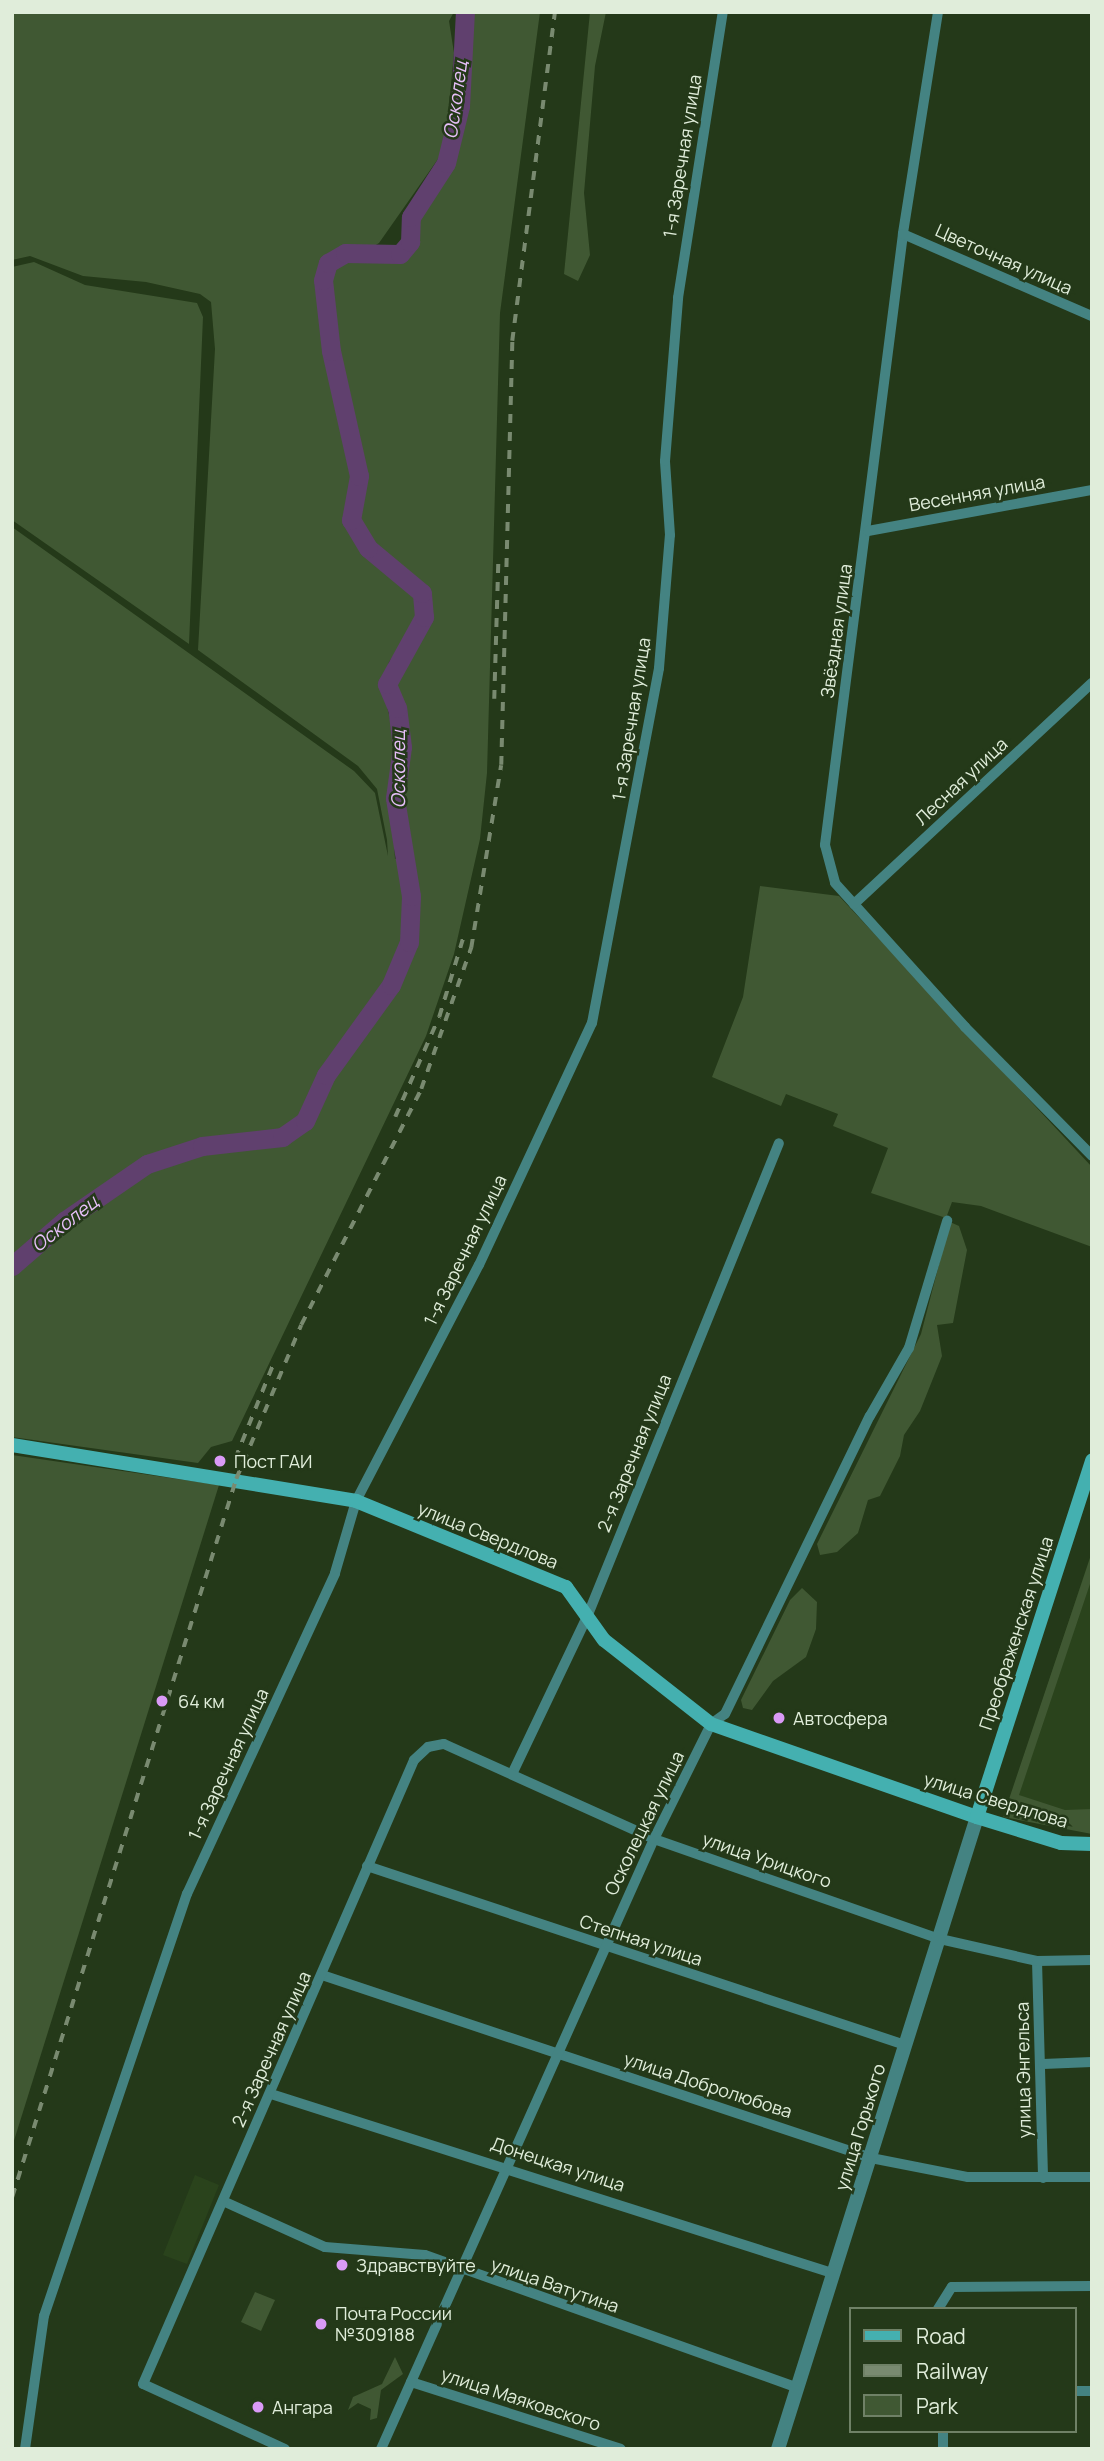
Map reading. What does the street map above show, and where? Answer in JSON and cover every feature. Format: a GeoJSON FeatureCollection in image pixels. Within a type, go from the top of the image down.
{"type":"FeatureCollection","features":[{"type":"Feature","properties":{"kind":"main road","name":"улица Свердлова"},"geometry":{"type":"LineString","coordinates":[[12,1445],[356,1501],[566,1587],[604,1640],[711,1724],[977,1817],[1061,1843],[1092,1844]]}},
{"type":"Feature","properties":{"kind":"main road","name":"Преображенская улица"},"geometry":{"type":"LineString","coordinates":[[977,1817],[1092,1460]]}},
{"type":"Feature","properties":{"kind":"street","name":"1-я Заречная улица"},"geometry":{"type":"LineString","coordinates":[[25,2449],[44,2316],[187,1894],[335,1573],[356,1501],[479,1265],[592,1023],[659,668],[670,535],[665,461],[678,298],[723,12]]}},
{"type":"Feature","properties":{"kind":"street","name":"Звёздная улица"},"geometry":{"type":"LineString","coordinates":[[938,12],[903,234],[868,531],[825,845],[835,883],[1092,1156]]}},
{"type":"Feature","properties":{"kind":"street","name":"Цветочная улица"},"geometry":{"type":"LineString","coordinates":[[903,234],[1092,316]]}},
{"type":"Feature","properties":{"kind":"street","name":"Весенняя улица"},"geometry":{"type":"LineString","coordinates":[[868,531],[1092,490]]}},
{"type":"Feature","properties":{"kind":"street","name":"Лесная улица"},"geometry":{"type":"LineString","coordinates":[[854,904],[1092,683]]}},
{"type":"Feature","properties":{"kind":"street","name":"2-я Заречная улица"},"geometry":{"type":"LineString","coordinates":[[513,1772],[587,1617],[779,1143]]}},
{"type":"Feature","properties":{"kind":"street","name":"Осколецкая улица"},"geometry":{"type":"LineString","coordinates":[[381,2449],[505,2165],[654,1839],[711,1724],[725,1714],[870,1416],[909,1348],[947,1221]]}},
{"type":"Feature","properties":{"kind":"street","name":"2-я Заречная улица"},"geometry":{"type":"LineString","coordinates":[[285,2449],[143,2384],[414,1760],[428,1747],[444,1744]]}},
{"type":"Feature","properties":{"kind":"street","name":"улица Урицкого"},"geometry":{"type":"LineString","coordinates":[[444,1744],[513,1772],[654,1839],[940,1939],[1037,1961],[1092,1960]]}},
{"type":"Feature","properties":{"kind":"street","name":"улица Горького"},"geometry":{"type":"LineString","coordinates":[[778,2449],[977,1817]]}},
{"type":"Feature","properties":{"kind":"street","name":"Степная улица"},"geometry":{"type":"LineString","coordinates":[[367,1866],[905,2045]]}},
{"type":"Feature","properties":{"kind":"street","name":"улица Энгельса"},"geometry":{"type":"LineString","coordinates":[[1037,1961],[1043,2064],[1043,2178]]}},
{"type":"Feature","properties":{"kind":"street","name":"улица Добролюбова"},"geometry":{"type":"LineString","coordinates":[[322,1975],[871,2158],[968,2177],[1092,2177]]}},
{"type":"Feature","properties":{"kind":"street"},"geometry":{"type":"LineString","coordinates":[[1043,2064],[1092,2062]]}},
{"type":"Feature","properties":{"kind":"street","name":"Донецкая улица"},"geometry":{"type":"LineString","coordinates":[[271,2094],[505,2165],[832,2273]]}},
{"type":"Feature","properties":{"kind":"street","name":"улица Ватутина"},"geometry":{"type":"LineString","coordinates":[[223,2201],[325,2247],[425,2255],[460,2271],[796,2386]]}},
{"type":"Feature","properties":{"kind":"street"},"geometry":{"type":"LineString","coordinates":[[939,2307],[952,2287],[1092,2286]]}},
{"type":"Feature","properties":{"kind":"street","name":"улица Маяковского"},"geometry":{"type":"LineString","coordinates":[[411,2382],[621,2449]]}},
{"type":"Feature","properties":{"kind":"shaded area"},"geometry":{"type":"Polygon","coordinates":[[[1092,1551],[1092,1818],[1009,1801],[1092,1551]]]}},
{"type":"Feature","properties":{"kind":"shaded area"},"geometry":{"type":"Polygon","coordinates":[[[195,2175],[219,2185],[187,2264],[163,2255],[195,2175]]]}},
{"type":"Feature","properties":{"kind":"green space"},"geometry":{"type":"Polygon","coordinates":[[[12,12],[454,12],[449,21],[454,53],[445,149],[379,243],[363,253],[344,250],[324,263],[320,280],[322,319],[356,477],[347,523],[364,549],[418,594],[421,615],[389,662],[382,685],[397,749],[391,799],[395,859],[408,853],[401,799],[406,747],[393,681],[428,613],[425,592],[373,546],[355,513],[362,476],[325,279],[329,264],[345,254],[401,256],[412,243],[413,218],[449,164],[463,105],[468,12],[540,12],[500,313],[487,773],[480,839],[454,954],[426,1036],[232,1441],[211,1447],[198,1463],[12,1437],[12,527],[354,771],[375,793],[388,856],[387,840],[377,789],[358,766],[198,650],[215,349],[211,302],[200,294],[146,282],[83,276],[30,256],[12,260],[12,12]]]}},
{"type":"Feature","properties":{"kind":"green space"},"geometry":{"type":"Polygon","coordinates":[[[590,12],[606,12],[595,66],[584,193],[590,255],[578,281],[564,274],[590,12]]]}},
{"type":"Feature","properties":{"kind":"green space"},"geometry":{"type":"Polygon","coordinates":[[[34,262],[85,285],[197,303],[203,317],[189,644],[12,520],[12,267],[34,262]]]}},
{"type":"Feature","properties":{"kind":"green space"},"geometry":{"type":"Polygon","coordinates":[[[760,886],[839,896],[1092,1167],[1092,1247],[981,1206],[952,1202],[946,1218],[871,1193],[888,1148],[833,1126],[838,1114],[786,1094],[781,1106],[712,1077],[743,997],[760,886]]]}},
{"type":"Feature","properties":{"kind":"green space"},"geometry":{"type":"Polygon","coordinates":[[[950,1222],[959,1226],[967,1250],[953,1323],[937,1325],[942,1356],[920,1411],[904,1435],[900,1456],[880,1496],[868,1500],[858,1533],[837,1552],[820,1555],[817,1544],[921,1334],[950,1222]]]}},
{"type":"Feature","properties":{"kind":"green space"},"geometry":{"type":"Polygon","coordinates":[[[12,1455],[219,1485],[12,2147],[12,1455]]]}},
{"type":"Feature","properties":{"kind":"green space"},"geometry":{"type":"Polygon","coordinates":[[[1092,1552],[1092,1578],[1019,1795],[1065,1810],[1092,1809],[1092,1834],[1003,1817],[1092,1552]]]}},
{"type":"Feature","properties":{"kind":"green space"},"geometry":{"type":"Polygon","coordinates":[[[802,1588],[817,1602],[816,1629],[806,1657],[773,1681],[752,1710],[743,1708],[741,1700],[790,1600],[802,1588]]]}},
{"type":"Feature","properties":{"kind":"green space"},"geometry":{"type":"Polygon","coordinates":[[[255,2292],[275,2300],[261,2331],[241,2322],[255,2292]]]}},
{"type":"Feature","properties":{"kind":"green space"},"geometry":{"type":"Polygon","coordinates":[[[395,2357],[403,2374],[381,2390],[377,2418],[370,2420],[371,2409],[358,2403],[348,2410],[353,2397],[382,2384],[395,2357]]]}},
{"type":"Feature","properties":{"kind":"waterway","name":"Осколец"},"geometry":{"type":"LineString","coordinates":[[12,1266],[64,1221],[147,1164],[202,1146],[282,1137],[305,1121],[326,1075],[391,985],[409,942],[411,896],[395,798],[402,747],[397,708],[387,684],[424,617],[422,593],[368,548],[351,520],[359,476],[331,351],[323,280],[328,263],[345,253],[400,254],[410,242],[411,217],[446,163],[460,106],[465,12]]}},
{"type":"Feature","properties":{"kind":"railway"},"geometry":{"type":"LineString","coordinates":[[12,2197],[236,1479],[301,1325],[421,1089],[471,948],[501,765],[512,341],[555,12]]}},
{"type":"Feature","properties":{"kind":"railway"},"geometry":{"type":"LineString","coordinates":[[494,699],[498,562]]}},
{"type":"Feature","properties":{"kind":"railway"},"geometry":{"type":"LineString","coordinates":[[395,1117],[439,1017],[463,938]]}},
{"type":"Feature","properties":{"kind":"railway"},"geometry":{"type":"LineString","coordinates":[[235,1459],[274,1362]]}},
{"type":"Feature","properties":{"kind":"place","name":"Пост ГАИ"},"geometry":{"type":"Point","coordinates":[220,1461]}},
{"type":"Feature","properties":{"kind":"place","name":"64 км"},"geometry":{"type":"Point","coordinates":[162,1701]}},
{"type":"Feature","properties":{"kind":"place","name":"Автосфера"},"geometry":{"type":"Point","coordinates":[779,1718]}},
{"type":"Feature","properties":{"kind":"place","name":"Здравствуйте"},"geometry":{"type":"Point","coordinates":[342,2265]}},
{"type":"Feature","properties":{"kind":"place","name":"Почта России №309188"},"geometry":{"type":"Point","coordinates":[321,2324]}},
{"type":"Feature","properties":{"kind":"place","name":"Ангара"},"geometry":{"type":"Point","coordinates":[258,2407]}}]}
